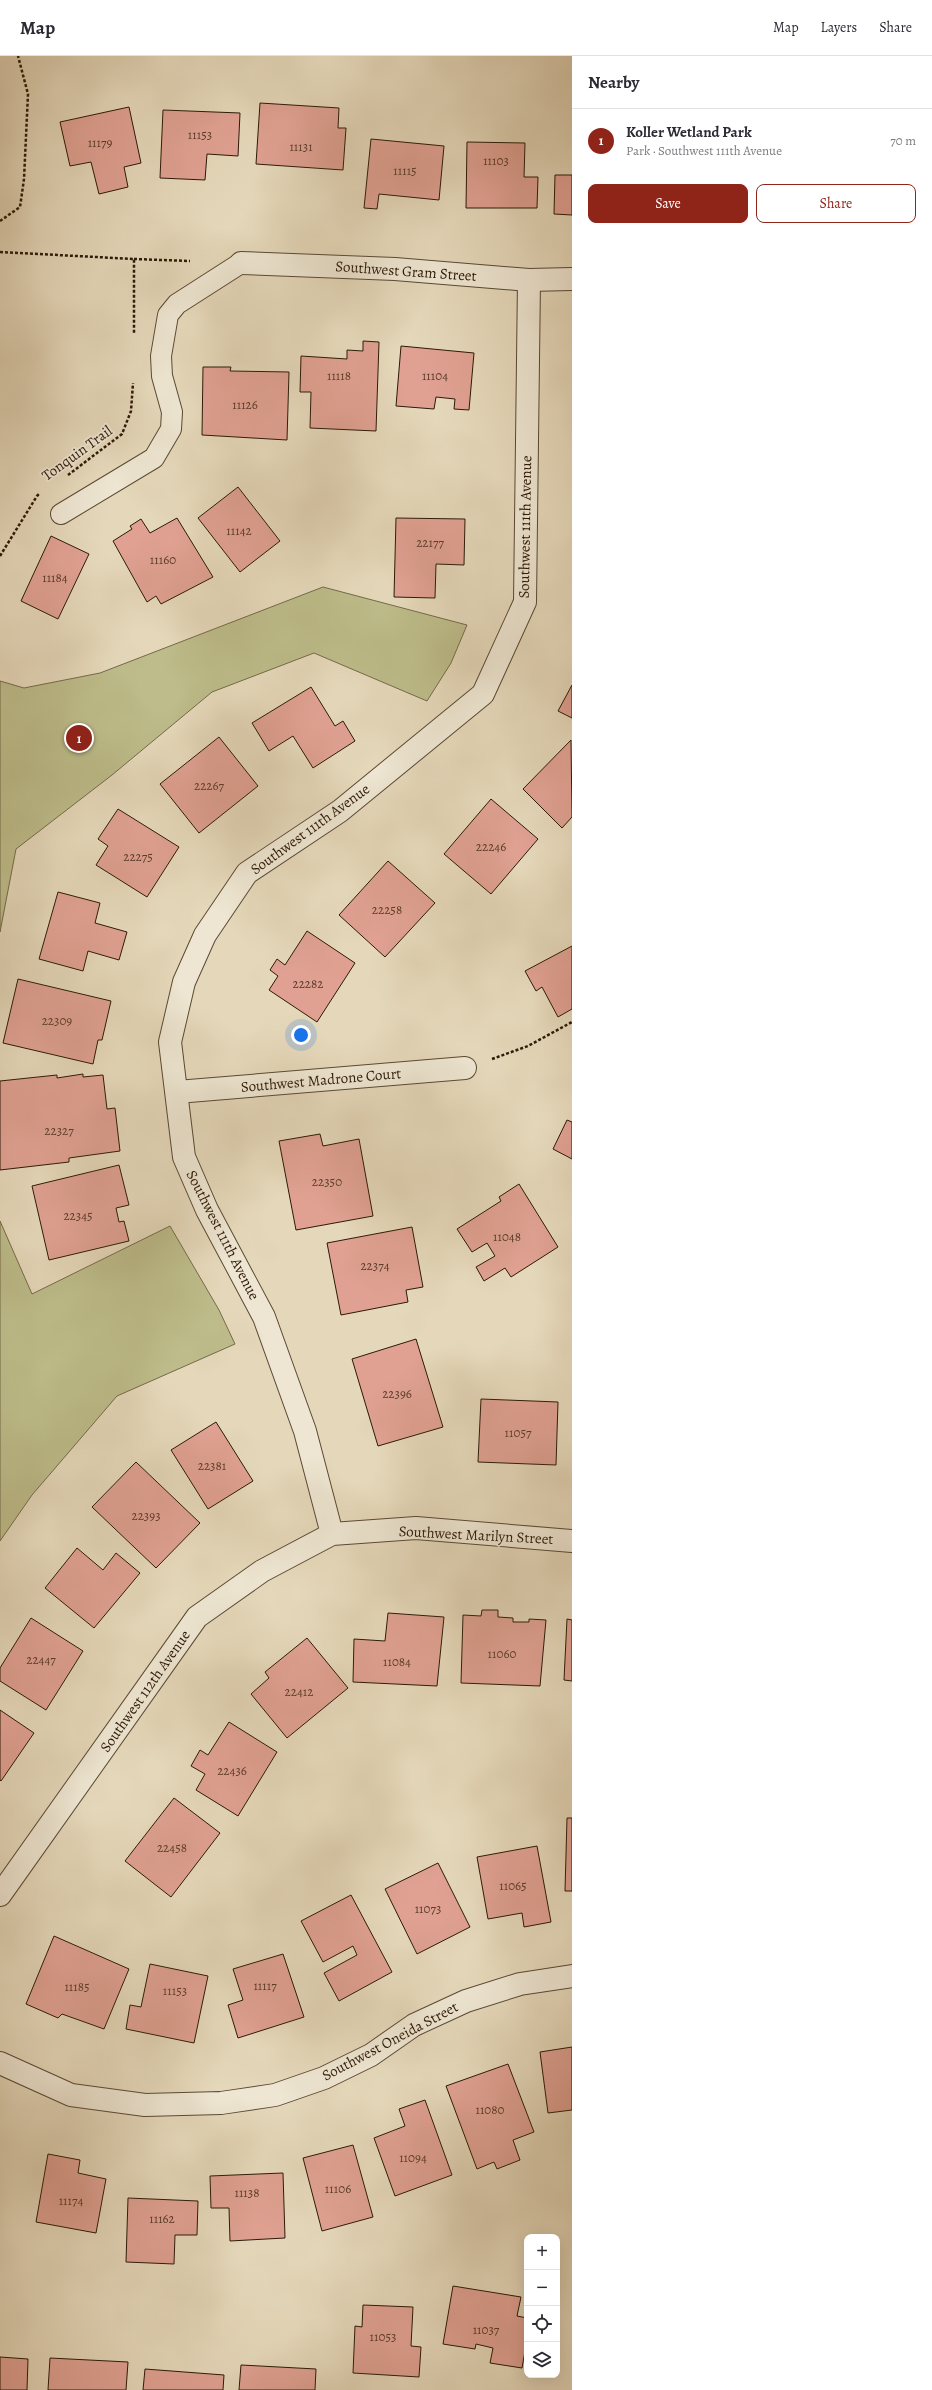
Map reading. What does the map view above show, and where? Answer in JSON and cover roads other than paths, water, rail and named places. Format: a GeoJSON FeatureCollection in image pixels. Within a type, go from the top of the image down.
{"type":"FeatureCollection","features":[{"type":"Feature","properties":{"kind":"street","name":"Southwest Gram Street"},"geometry":{"type":"LineString","coordinates":[[241,263],[395,269],[529,280],[572,279]]}},
{"type":"Feature","properties":{"kind":"street","name":"Southwest 111th Avenue"},"geometry":{"type":"LineString","coordinates":[[332,1534],[305,1431],[264,1317],[207,1210],[184,1157],[170,1042],[184,982],[205,935],[247,873],[340,811],[483,694],[525,602],[529,280]]}},
{"type":"Feature","properties":{"kind":"street","name":"Southwest Madrone Court"},"geometry":{"type":"LineString","coordinates":[[177,1092],[465,1068]]}},
{"type":"Feature","properties":{"kind":"street","name":"Southwest Marilyn Street"},"geometry":{"type":"LineString","coordinates":[[332,1534],[416,1528],[572,1541]]}},
{"type":"Feature","properties":{"kind":"street","name":"Southwest 112th Avenue"},"geometry":{"type":"LineString","coordinates":[[0,1895],[197,1618],[262,1570],[332,1534]]}},
{"type":"Feature","properties":{"kind":"street","name":"Southwest Oneida Street"},"geometry":{"type":"LineString","coordinates":[[0,2063],[72,2095],[146,2105],[221,2103],[275,2095],[324,2078],[371,2054],[414,2025],[466,2001],[520,1984],[572,1976]]}},
{"type":"Feature","properties":{"kind":"lane"},"geometry":{"type":"LineString","coordinates":[[61,514],[154,458],[171,429],[172,412],[162,376],[161,356],[168,315],[177,304],[241,263]]}},
{"type":"Feature","properties":{"kind":"place","name":"Koller Wetland Park"},"geometry":{"type":"Point","coordinates":[79,738]}}]}
